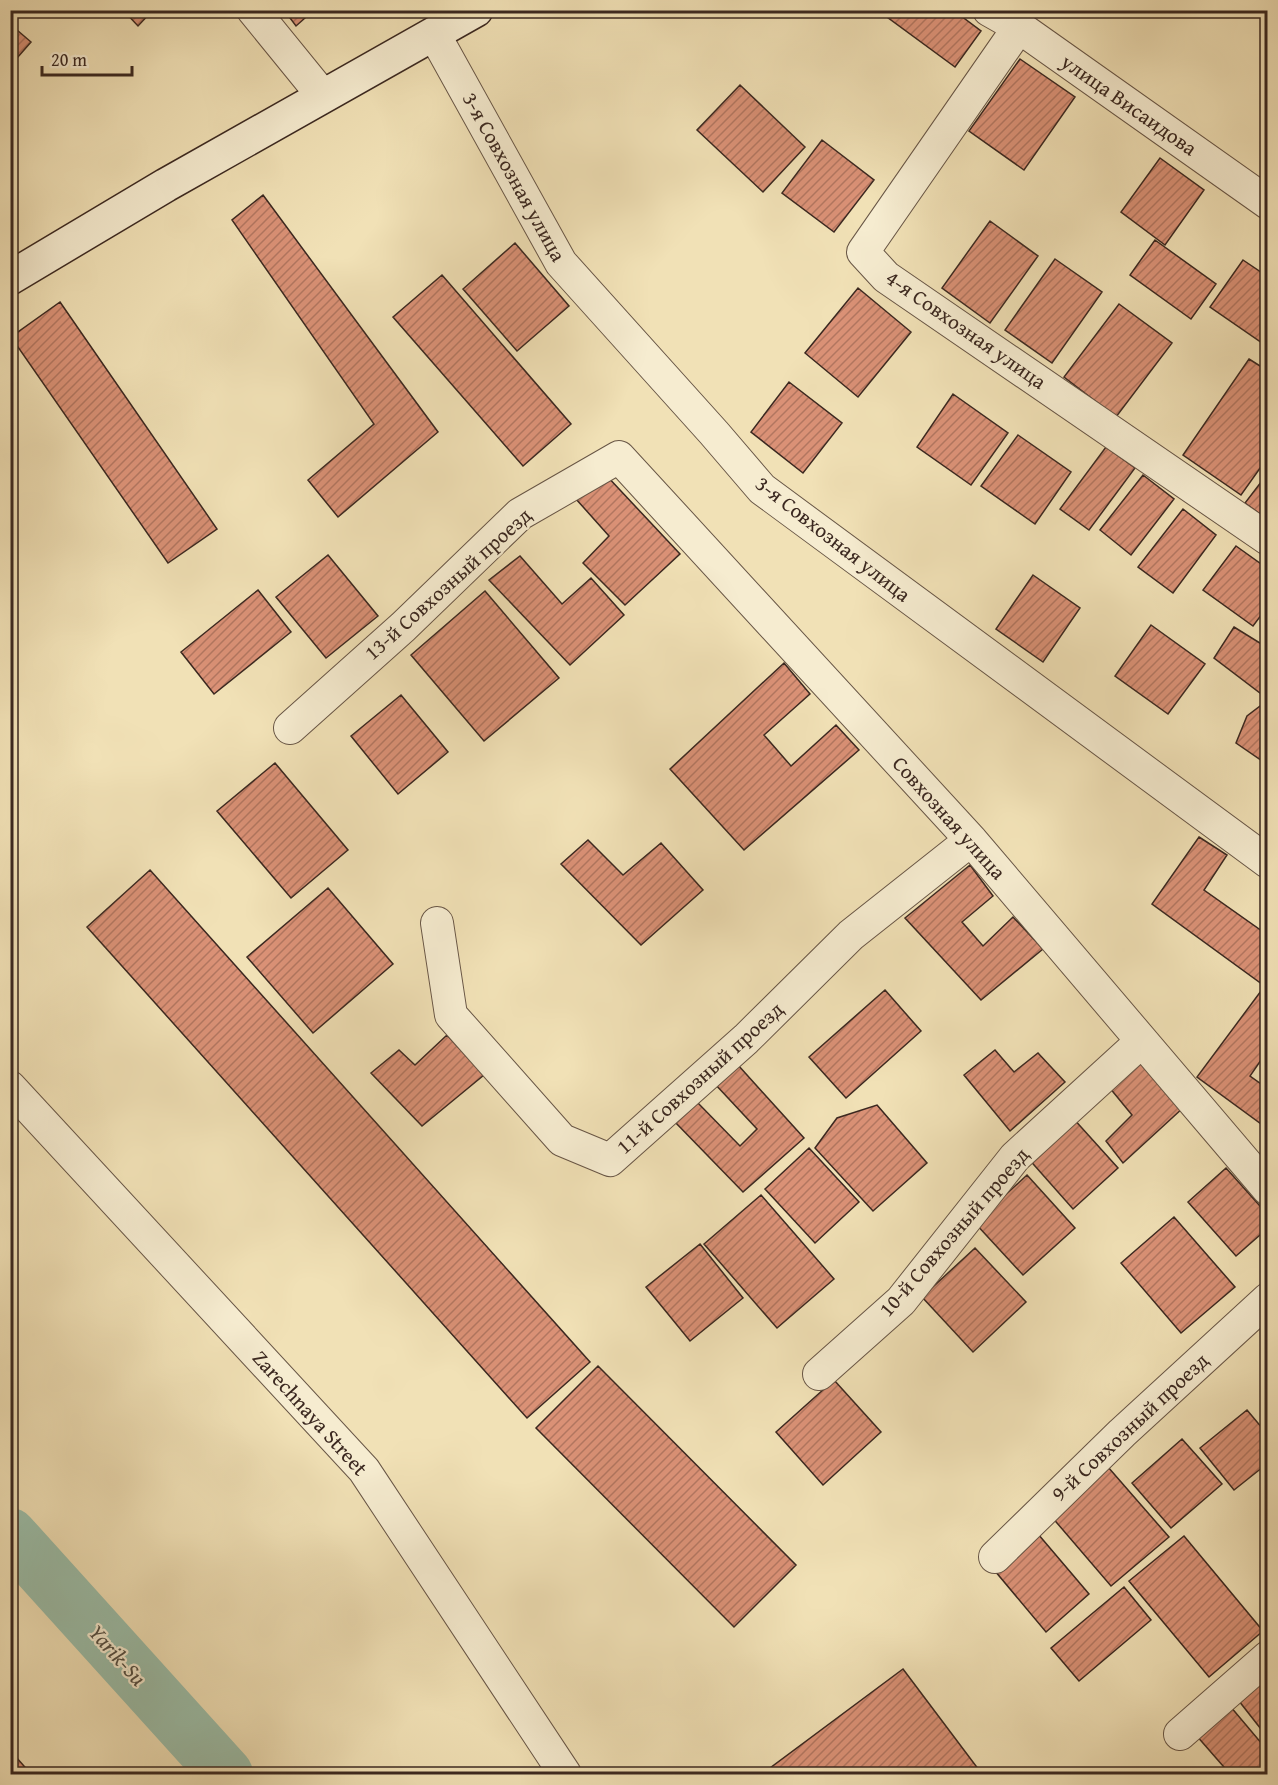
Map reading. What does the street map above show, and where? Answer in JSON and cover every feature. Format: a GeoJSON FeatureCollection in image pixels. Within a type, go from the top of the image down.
{"type":"FeatureCollection","features":[{"type":"Feature","properties":{"kind":"main road"},"geometry":{"type":"LineString","coordinates":[[10,278],[166,185],[476,10]]}},
{"type":"Feature","properties":{"kind":"street"},"geometry":{"type":"LineString","coordinates":[[253,10],[323,96]]}},
{"type":"Feature","properties":{"kind":"street","name":"улица Висаидова"},"geometry":{"type":"LineString","coordinates":[[989,10],[1018,27],[1268,203]]}},
{"type":"Feature","properties":{"kind":"street","name":"4-я Совхозная улица"},"geometry":{"type":"LineString","coordinates":[[1018,27],[863,252],[886,277],[1268,539]]}},
{"type":"Feature","properties":{"kind":"street","name":"3-я Совхозная улица"},"geometry":{"type":"LineString","coordinates":[[434,34],[561,263],[762,489],[1268,862]]}},
{"type":"Feature","properties":{"kind":"street","name":"13-й Совхозный проезд"},"geometry":{"type":"LineString","coordinates":[[290,728],[403,627],[520,514],[619,457]]}},
{"type":"Feature","properties":{"kind":"street","name":"Совхозная улица"},"geometry":{"type":"LineString","coordinates":[[619,457],[971,840],[1268,1189]]}},
{"type":"Feature","properties":{"kind":"street","name":"11-й Совхозный проезд"},"geometry":{"type":"LineString","coordinates":[[437,923],[451,1015],[562,1140],[610,1160],[746,1039],[851,935],[971,840]]}},
{"type":"Feature","properties":{"kind":"street","name":"10-й Совхозный проезд"},"geometry":{"type":"LineString","coordinates":[[819,1374],[901,1300],[1015,1157],[1142,1041]]}},
{"type":"Feature","properties":{"kind":"street","name":"Zarechnaya Street"},"geometry":{"type":"LineString","coordinates":[[10,1087],[364,1470],[565,1774]]}},
{"type":"Feature","properties":{"kind":"street","name":"9-й Совхозный проезд"},"geometry":{"type":"LineString","coordinates":[[995,1557],[1122,1433],[1268,1299]]}},
{"type":"Feature","properties":{"kind":"street"},"geometry":{"type":"LineString","coordinates":[[1180,1734],[1268,1657]]}},
{"type":"Feature","properties":{"kind":"building"},"geometry":{"type":"Polygon","coordinates":[[[123,10],[153,10],[138,26],[123,10]]]}},
{"type":"Feature","properties":{"kind":"building"},"geometry":{"type":"Polygon","coordinates":[[[284,10],[314,10],[296,26],[284,10]]]}},
{"type":"Feature","properties":{"kind":"building"},"geometry":{"type":"Polygon","coordinates":[[[892,10],[953,10],[981,31],[955,67],[887,17],[892,10]]]}},
{"type":"Feature","properties":{"kind":"building"},"geometry":{"type":"Polygon","coordinates":[[[10,24],[31,42],[10,66],[10,24]]]}},
{"type":"Feature","properties":{"kind":"building"},"geometry":{"type":"Polygon","coordinates":[[[1020,59],[1075,97],[1024,170],[969,131],[1020,59]]]}},
{"type":"Feature","properties":{"kind":"building"},"geometry":{"type":"Polygon","coordinates":[[[740,85],[805,147],[763,192],[697,130],[740,85]]]}},
{"type":"Feature","properties":{"kind":"building"},"geometry":{"type":"Polygon","coordinates":[[[822,140],[874,180],[834,232],[782,193],[822,140]]]}},
{"type":"Feature","properties":{"kind":"building"},"geometry":{"type":"Polygon","coordinates":[[[1160,158],[1204,190],[1165,245],[1121,212],[1160,158]]]}},
{"type":"Feature","properties":{"kind":"building"},"geometry":{"type":"Polygon","coordinates":[[[263,195],[438,432],[338,517],[308,480],[374,424],[232,220],[263,195]]]}},
{"type":"Feature","properties":{"kind":"building"},"geometry":{"type":"Polygon","coordinates":[[[990,221],[1038,256],[990,323],[942,288],[990,221]]]}},
{"type":"Feature","properties":{"kind":"building"},"geometry":{"type":"Polygon","coordinates":[[[1155,240],[1216,284],[1191,319],[1130,275],[1155,240]]]}},
{"type":"Feature","properties":{"kind":"building"},"geometry":{"type":"Polygon","coordinates":[[[515,243],[569,306],[517,351],[463,289],[515,243]]]}},
{"type":"Feature","properties":{"kind":"building"},"geometry":{"type":"Polygon","coordinates":[[[1055,259],[1102,292],[1052,363],[1005,330],[1055,259]]]}},
{"type":"Feature","properties":{"kind":"building"},"geometry":{"type":"Polygon","coordinates":[[[1243,260],[1268,277],[1268,347],[1210,307],[1243,260]]]}},
{"type":"Feature","properties":{"kind":"building"},"geometry":{"type":"Polygon","coordinates":[[[442,275],[571,424],[523,466],[393,317],[442,275]]]}},
{"type":"Feature","properties":{"kind":"building"},"geometry":{"type":"Polygon","coordinates":[[[858,288],[911,332],[858,397],[805,353],[858,288]]]}},
{"type":"Feature","properties":{"kind":"building"},"geometry":{"type":"Polygon","coordinates":[[[60,302],[217,529],[168,563],[11,337],[60,302]]]}},
{"type":"Feature","properties":{"kind":"building"},"geometry":{"type":"Polygon","coordinates":[[[1119,304],[1172,343],[1116,417],[1064,377],[1119,304]]]}},
{"type":"Feature","properties":{"kind":"building"},"geometry":{"type":"Polygon","coordinates":[[[1249,359],[1268,371],[1268,457],[1241,495],[1183,455],[1249,359]]]}},
{"type":"Feature","properties":{"kind":"building"},"geometry":{"type":"Polygon","coordinates":[[[789,382],[842,423],[803,473],[751,432],[789,382]]]}},
{"type":"Feature","properties":{"kind":"building"},"geometry":{"type":"Polygon","coordinates":[[[953,394],[1008,433],[971,485],[917,447],[953,394]]]}},
{"type":"Feature","properties":{"kind":"building"},"geometry":{"type":"Polygon","coordinates":[[[1018,435],[1071,472],[1035,524],[981,486],[1018,435]]]}},
{"type":"Feature","properties":{"kind":"building"},"geometry":{"type":"Polygon","coordinates":[[[1106,447],[1135,468],[1089,530],[1060,509],[1106,447]]]}},
{"type":"Feature","properties":{"kind":"building"},"geometry":{"type":"Polygon","coordinates":[[[1268,473],[1268,520],[1245,503],[1268,473]]]}},
{"type":"Feature","properties":{"kind":"building"},"geometry":{"type":"Polygon","coordinates":[[[605,474],[680,554],[625,605],[583,563],[609,536],[576,499],[605,474]]]}},
{"type":"Feature","properties":{"kind":"building"},"geometry":{"type":"Polygon","coordinates":[[[1143,475],[1174,499],[1131,555],[1100,530],[1143,475]]]}},
{"type":"Feature","properties":{"kind":"building"},"geometry":{"type":"Polygon","coordinates":[[[1183,509],[1216,535],[1173,593],[1138,567],[1183,509]]]}},
{"type":"Feature","properties":{"kind":"building"},"geometry":{"type":"Polygon","coordinates":[[[1236,546],[1268,569],[1268,606],[1253,626],[1203,590],[1236,546]]]}},
{"type":"Feature","properties":{"kind":"building"},"geometry":{"type":"Polygon","coordinates":[[[328,555],[378,616],[326,658],[276,597],[328,555]]]}},
{"type":"Feature","properties":{"kind":"building"},"geometry":{"type":"Polygon","coordinates":[[[520,556],[562,604],[591,578],[624,615],[570,665],[489,580],[520,556]]]}},
{"type":"Feature","properties":{"kind":"building"},"geometry":{"type":"Polygon","coordinates":[[[1033,575],[1080,608],[1043,662],[996,629],[1033,575]]]}},
{"type":"Feature","properties":{"kind":"building"},"geometry":{"type":"Polygon","coordinates":[[[258,590],[291,632],[214,694],[181,652],[258,590]]]}},
{"type":"Feature","properties":{"kind":"building"},"geometry":{"type":"Polygon","coordinates":[[[485,591],[559,678],[484,741],[411,655],[485,591]]]}},
{"type":"Feature","properties":{"kind":"building"},"geometry":{"type":"Polygon","coordinates":[[[1151,625],[1205,664],[1168,714],[1115,676],[1151,625]]]}},
{"type":"Feature","properties":{"kind":"building"},"geometry":{"type":"Polygon","coordinates":[[[1234,627],[1263,645],[1268,640],[1268,694],[1260,693],[1214,658],[1234,627]]]}},
{"type":"Feature","properties":{"kind":"building"},"geometry":{"type":"Polygon","coordinates":[[[784,663],[810,694],[764,735],[791,766],[836,725],[859,750],[744,850],[670,769],[784,663]]]}},
{"type":"Feature","properties":{"kind":"building"},"geometry":{"type":"Polygon","coordinates":[[[401,695],[448,752],[398,794],[351,736],[401,695]]]}},
{"type":"Feature","properties":{"kind":"building"},"geometry":{"type":"Polygon","coordinates":[[[1268,700],[1268,765],[1236,743],[1247,716],[1268,700]]]}},
{"type":"Feature","properties":{"kind":"building"},"geometry":{"type":"Polygon","coordinates":[[[275,763],[348,850],[291,898],[217,811],[275,763]]]}},
{"type":"Feature","properties":{"kind":"building"},"geometry":{"type":"Polygon","coordinates":[[[1199,837],[1227,855],[1204,890],[1262,931],[1268,925],[1268,985],[1266,987],[1152,904],[1199,837]]]}},
{"type":"Feature","properties":{"kind":"building"},"geometry":{"type":"Polygon","coordinates":[[[588,840],[623,875],[661,843],[703,890],[641,945],[561,864],[588,840]]]}},
{"type":"Feature","properties":{"kind":"building"},"geometry":{"type":"Polygon","coordinates":[[[970,865],[993,896],[962,922],[983,946],[1013,917],[1043,949],[981,1000],[905,918],[970,865]]]}},
{"type":"Feature","properties":{"kind":"building"},"geometry":{"type":"Polygon","coordinates":[[[150,870],[590,1362],[527,1418],[87,927],[150,870]]]}},
{"type":"Feature","properties":{"kind":"building"},"geometry":{"type":"Polygon","coordinates":[[[328,888],[393,964],[313,1033],[247,957],[328,888]]]}},
{"type":"Feature","properties":{"kind":"building"},"geometry":{"type":"Polygon","coordinates":[[[885,990],[921,1031],[846,1098],[809,1057],[885,990]]]}},
{"type":"Feature","properties":{"kind":"building"},"geometry":{"type":"Polygon","coordinates":[[[1261,991],[1268,995],[1268,1050],[1250,1076],[1268,1089],[1268,1129],[1197,1077],[1261,991]]]}},
{"type":"Feature","properties":{"kind":"building"},"geometry":{"type":"Polygon","coordinates":[[[447,1035],[484,1075],[422,1126],[371,1073],[399,1050],[415,1065],[447,1035]]]}},
{"type":"Feature","properties":{"kind":"building"},"geometry":{"type":"Polygon","coordinates":[[[995,1050],[1014,1072],[1038,1053],[1065,1082],[1010,1131],[964,1075],[995,1050]]]}},
{"type":"Feature","properties":{"kind":"building"},"geometry":{"type":"Polygon","coordinates":[[[1139,1057],[1184,1107],[1123,1163],[1106,1141],[1132,1115],[1109,1087],[1139,1057]]]}},
{"type":"Feature","properties":{"kind":"building"},"geometry":{"type":"Polygon","coordinates":[[[738,1065],[804,1138],[743,1192],[675,1122],[697,1102],[740,1146],[757,1129],[715,1084],[738,1065]]]}},
{"type":"Feature","properties":{"kind":"building"},"geometry":{"type":"Polygon","coordinates":[[[877,1105],[927,1163],[873,1211],[815,1148],[837,1118],[877,1105]]]}},
{"type":"Feature","properties":{"kind":"building"},"geometry":{"type":"Polygon","coordinates":[[[1072,1117],[1118,1168],[1073,1209],[1027,1157],[1072,1117]]]}},
{"type":"Feature","properties":{"kind":"building"},"geometry":{"type":"Polygon","coordinates":[[[809,1148],[859,1202],[815,1243],[765,1189],[809,1148]]]}},
{"type":"Feature","properties":{"kind":"building"},"geometry":{"type":"Polygon","coordinates":[[[1226,1168],[1268,1215],[1268,1228],[1236,1256],[1188,1202],[1226,1168]]]}},
{"type":"Feature","properties":{"kind":"building"},"geometry":{"type":"Polygon","coordinates":[[[1027,1175],[1075,1228],[1023,1275],[975,1223],[1027,1175]]]}},
{"type":"Feature","properties":{"kind":"building"},"geometry":{"type":"Polygon","coordinates":[[[761,1195],[834,1279],[777,1328],[704,1244],[761,1195]]]}},
{"type":"Feature","properties":{"kind":"building"},"geometry":{"type":"Polygon","coordinates":[[[1174,1217],[1235,1287],[1181,1333],[1121,1263],[1174,1217]]]}},
{"type":"Feature","properties":{"kind":"building"},"geometry":{"type":"Polygon","coordinates":[[[700,1244],[743,1298],[690,1341],[646,1287],[700,1244]]]}},
{"type":"Feature","properties":{"kind":"building"},"geometry":{"type":"Polygon","coordinates":[[[975,1248],[1026,1302],[973,1352],[922,1297],[975,1248]]]}},
{"type":"Feature","properties":{"kind":"building"},"geometry":{"type":"Polygon","coordinates":[[[598,1366],[796,1565],[734,1627],[536,1428],[598,1366]]]}},
{"type":"Feature","properties":{"kind":"building"},"geometry":{"type":"Polygon","coordinates":[[[834,1380],[881,1432],[823,1485],[776,1432],[834,1380]]]}},
{"type":"Feature","properties":{"kind":"building"},"geometry":{"type":"Polygon","coordinates":[[[1247,1410],[1268,1435],[1268,1463],[1234,1490],[1200,1448],[1247,1410]]]}},
{"type":"Feature","properties":{"kind":"building"},"geometry":{"type":"Polygon","coordinates":[[[1182,1439],[1222,1484],[1171,1528],[1132,1483],[1182,1439]]]}},
{"type":"Feature","properties":{"kind":"building"},"geometry":{"type":"Polygon","coordinates":[[[1108,1467],[1169,1537],[1111,1586],[1051,1516],[1108,1467]]]}},
{"type":"Feature","properties":{"kind":"building"},"geometry":{"type":"Polygon","coordinates":[[[1038,1534],[1089,1594],[1046,1632],[995,1571],[1038,1534]]]}},
{"type":"Feature","properties":{"kind":"building"},"geometry":{"type":"Polygon","coordinates":[[[1184,1536],[1263,1631],[1209,1677],[1129,1581],[1184,1536]]]}},
{"type":"Feature","properties":{"kind":"building"},"geometry":{"type":"Polygon","coordinates":[[[1124,1587],[1151,1620],[1079,1681],[1051,1648],[1124,1587]]]}},
{"type":"Feature","properties":{"kind":"building"},"geometry":{"type":"Polygon","coordinates":[[[903,1669],[982,1774],[762,1774],[903,1669]]]}},
{"type":"Feature","properties":{"kind":"building"},"geometry":{"type":"Polygon","coordinates":[[[1268,1678],[1268,1738],[1239,1701],[1268,1678]]]}},
{"type":"Feature","properties":{"kind":"building"},"geometry":{"type":"Polygon","coordinates":[[[1230,1706],[1268,1751],[1268,1774],[1230,1774],[1196,1735],[1230,1706]]]}},
{"type":"Feature","properties":{"kind":"building"},"geometry":{"type":"Polygon","coordinates":[[[16,1757],[31,1774],[10,1774],[10,1762],[16,1757]]]}},
{"type":"Feature","properties":{"kind":"waterway","name":"Yarik-Su"},"geometry":{"type":"LineString","coordinates":[[10,1535],[226,1774]]}}]}
